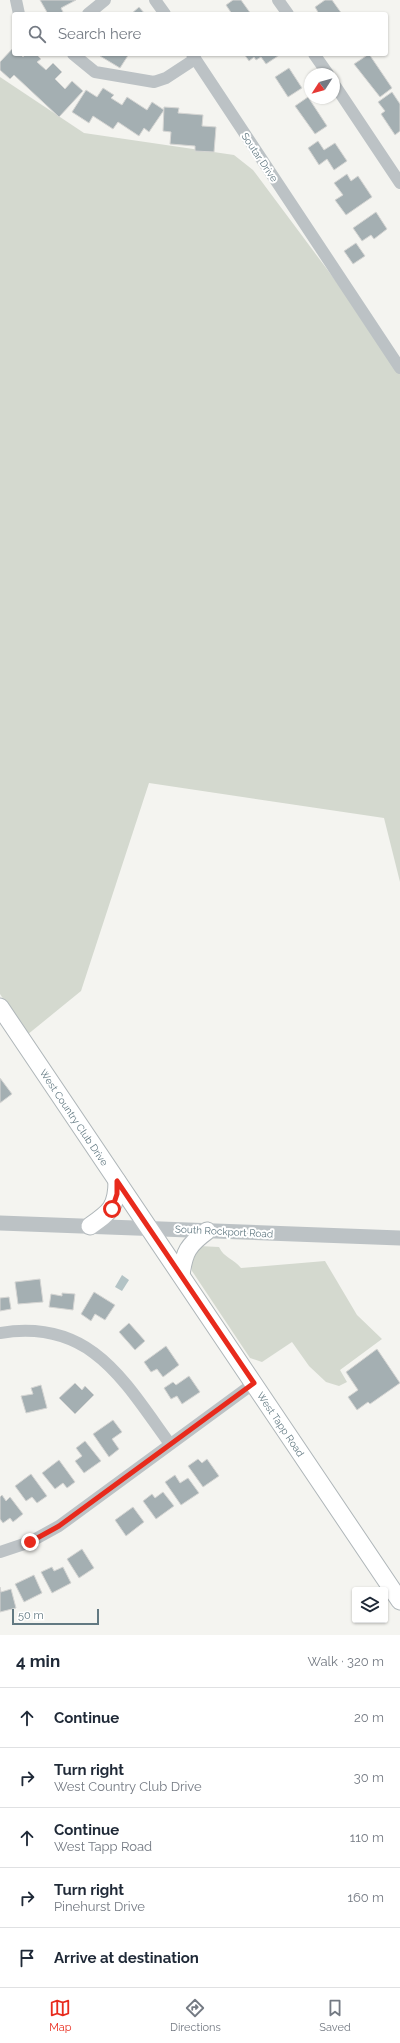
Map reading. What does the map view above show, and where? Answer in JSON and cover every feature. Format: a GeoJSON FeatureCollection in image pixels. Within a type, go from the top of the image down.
{"type":"FeatureCollection","features":[{"type":"Feature","properties":{"kind":"main road","name":"West Country Club Drive"},"geometry":{"type":"LineString","coordinates":[[0,1007],[149,1228]]}},
{"type":"Feature","properties":{"kind":"main road"},"geometry":{"type":"LineString","coordinates":[[90,1226],[112,1209],[117,1194],[117,1181]]}},
{"type":"Feature","properties":{"kind":"main road","name":"West Tapp Road"},"geometry":{"type":"LineString","coordinates":[[149,1228],[400,1601]]}},
{"type":"Feature","properties":{"kind":"main road"},"geometry":{"type":"LineString","coordinates":[[181,1275],[186,1252],[193,1241],[207,1231]]}},
{"type":"Feature","properties":{"kind":"street"},"geometry":{"type":"LineString","coordinates":[[16,0],[18,12]]}},
{"type":"Feature","properties":{"kind":"street"},"geometry":{"type":"LineString","coordinates":[[90,12],[105,0]]}},
{"type":"Feature","properties":{"kind":"street"},"geometry":{"type":"LineString","coordinates":[[155,0],[164,12]]}},
{"type":"Feature","properties":{"kind":"street"},"geometry":{"type":"LineString","coordinates":[[278,0],[287,12]]}},
{"type":"Feature","properties":{"kind":"street","name":"Soutar Drive"},"geometry":{"type":"LineString","coordinates":[[75,56],[95,72],[154,82],[166,78],[193,57],[400,368]]}},
{"type":"Feature","properties":{"kind":"street"},"geometry":{"type":"LineString","coordinates":[[315,56],[324,68]]}},
{"type":"Feature","properties":{"kind":"street"},"geometry":{"type":"LineString","coordinates":[[340,93],[400,183]]}},
{"type":"Feature","properties":{"kind":"street","name":"South Rockport Road"},"geometry":{"type":"LineString","coordinates":[[0,1223],[400,1238]]}},
{"type":"Feature","properties":{"kind":"street"},"geometry":{"type":"LineString","coordinates":[[0,1333],[37,1330],[53,1334],[88,1348],[114,1369],[170,1444]]}},
{"type":"Feature","properties":{"kind":"street"},"geometry":{"type":"LineString","coordinates":[[0,1552],[30,1542],[59,1526],[254,1383]]}},
{"type":"Feature","properties":{"kind":"shaded area"},"geometry":{"type":"Polygon","coordinates":[[[0,77],[84,133],[234,155],[253,170],[400,367],[400,882],[384,818],[149,783],[81,991],[27,1035],[0,994],[0,77]]]}},
{"type":"Feature","properties":{"kind":"shaded area"},"geometry":{"type":"Polygon","coordinates":[[[199,1246],[219,1247],[226,1256],[241,1268],[325,1261],[357,1315],[382,1339],[340,1370],[347,1382],[339,1386],[326,1382],[309,1366],[292,1342],[262,1362],[250,1358],[192,1271],[190,1261],[199,1246]]]}},
{"type":"Feature","properties":{"kind":"shaded area"},"geometry":{"type":"Polygon","coordinates":[[[122,1275],[129,1280],[122,1291],[115,1287],[122,1275]]]}},
{"type":"Feature","properties":{"kind":"building"},"geometry":{"type":"Polygon","coordinates":[[[40,0],[76,0],[61,8],[63,12],[47,12],[40,0]]]}},
{"type":"Feature","properties":{"kind":"building"},"geometry":{"type":"Polygon","coordinates":[[[233,0],[241,0],[250,12],[231,12],[226,5],[233,0]]]}},
{"type":"Feature","properties":{"kind":"building"},"geometry":{"type":"Polygon","coordinates":[[[325,0],[332,0],[341,12],[318,12],[315,7],[325,0]]]}},
{"type":"Feature","properties":{"kind":"building"},"geometry":{"type":"Polygon","coordinates":[[[139,7],[143,12],[133,12],[139,7]]]}},
{"type":"Feature","properties":{"kind":"building"},"geometry":{"type":"Polygon","coordinates":[[[12,49],[12,56],[38,56],[41,59],[37,62],[46,70],[53,63],[62,72],[55,79],[65,89],[72,81],[83,91],[59,117],[14,75],[10,79],[0,70],[0,62],[12,49]]]}},
{"type":"Feature","properties":{"kind":"building"},"geometry":{"type":"Polygon","coordinates":[[[100,56],[128,56],[120,68],[100,56]]]}},
{"type":"Feature","properties":{"kind":"building"},"geometry":{"type":"Polygon","coordinates":[[[245,56],[278,56],[266,64],[261,57],[256,60],[254,57],[249,61],[245,56]]]}},
{"type":"Feature","properties":{"kind":"building"},"geometry":{"type":"Polygon","coordinates":[[[366,56],[370,56],[392,88],[380,97],[354,64],[366,56]]]}},
{"type":"Feature","properties":{"kind":"building"},"geometry":{"type":"Polygon","coordinates":[[[289,68],[302,88],[288,97],[275,77],[289,68]]]}},
{"type":"Feature","properties":{"kind":"building"},"geometry":{"type":"Polygon","coordinates":[[[103,88],[114,95],[111,98],[122,105],[127,97],[147,110],[152,102],[164,110],[149,132],[144,128],[139,136],[118,122],[113,129],[93,116],[89,123],[72,112],[86,90],[97,97],[103,88]]]}},
{"type":"Feature","properties":{"kind":"building"},"geometry":{"type":"Polygon","coordinates":[[[392,92],[400,104],[400,131],[395,135],[381,114],[385,111],[378,102],[392,92]]]}},
{"type":"Feature","properties":{"kind":"building"},"geometry":{"type":"Polygon","coordinates":[[[304,100],[304,104],[313,104],[327,126],[315,134],[295,106],[304,100]]]}},
{"type":"Feature","properties":{"kind":"building"},"geometry":{"type":"Polygon","coordinates":[[[164,107],[179,108],[178,113],[203,115],[202,126],[216,127],[214,152],[195,151],[195,146],[170,144],[171,132],[163,131],[164,107]]]}},
{"type":"Feature","properties":{"kind":"building"},"geometry":{"type":"Polygon","coordinates":[[[318,141],[324,150],[335,143],[347,161],[334,170],[327,159],[319,165],[308,148],[318,141]]]}},
{"type":"Feature","properties":{"kind":"building"},"geometry":{"type":"Polygon","coordinates":[[[347,174],[351,181],[358,176],[372,197],[346,215],[335,200],[343,195],[334,183],[347,174]]]}},
{"type":"Feature","properties":{"kind":"building"},"geometry":{"type":"Polygon","coordinates":[[[376,212],[387,229],[374,239],[371,235],[362,241],[353,228],[376,212]]]}},
{"type":"Feature","properties":{"kind":"building"},"geometry":{"type":"Polygon","coordinates":[[[356,243],[365,256],[353,264],[344,251],[356,243]]]}},
{"type":"Feature","properties":{"kind":"building"},"geometry":{"type":"Polygon","coordinates":[[[0,1078],[12,1094],[0,1103],[0,1078]]]}},
{"type":"Feature","properties":{"kind":"building"},"geometry":{"type":"Polygon","coordinates":[[[40,1279],[43,1302],[18,1304],[15,1282],[40,1279]]]}},
{"type":"Feature","properties":{"kind":"building"},"geometry":{"type":"Polygon","coordinates":[[[94,1292],[115,1305],[105,1320],[95,1314],[91,1321],[81,1314],[94,1292]]]}},
{"type":"Feature","properties":{"kind":"building"},"geometry":{"type":"Polygon","coordinates":[[[62,1293],[75,1294],[73,1310],[49,1307],[51,1294],[62,1296],[62,1293]]]}},
{"type":"Feature","properties":{"kind":"building"},"geometry":{"type":"Polygon","coordinates":[[[9,1297],[11,1309],[0,1311],[0,1298],[9,1297]]]}},
{"type":"Feature","properties":{"kind":"building"},"geometry":{"type":"Polygon","coordinates":[[[129,1323],[145,1341],[135,1350],[119,1332],[129,1323]]]}},
{"type":"Feature","properties":{"kind":"building"},"geometry":{"type":"Polygon","coordinates":[[[166,1346],[179,1365],[163,1377],[157,1369],[151,1372],[144,1362],[166,1346]]]}},
{"type":"Feature","properties":{"kind":"building"},"geometry":{"type":"Polygon","coordinates":[[[377,1349],[400,1383],[370,1404],[368,1402],[357,1410],[348,1397],[358,1390],[346,1372],[377,1349]]]}},
{"type":"Feature","properties":{"kind":"building"},"geometry":{"type":"Polygon","coordinates":[[[189,1376],[200,1392],[182,1404],[177,1396],[171,1399],[164,1388],[173,1382],[176,1385],[189,1376]]]}},
{"type":"Feature","properties":{"kind":"building"},"geometry":{"type":"Polygon","coordinates":[[[75,1383],[82,1390],[85,1386],[94,1395],[75,1414],[59,1398],[75,1383]]]}},
{"type":"Feature","properties":{"kind":"building"},"geometry":{"type":"Polygon","coordinates":[[[41,1385],[47,1408],[26,1413],[21,1396],[33,1394],[31,1388],[41,1385]]]}},
{"type":"Feature","properties":{"kind":"building"},"geometry":{"type":"Polygon","coordinates":[[[113,1420],[122,1432],[112,1439],[119,1449],[109,1457],[93,1434],[113,1420]]]}},
{"type":"Feature","properties":{"kind":"building"},"geometry":{"type":"Polygon","coordinates":[[[85,1441],[101,1461],[84,1473],[75,1461],[82,1456],[76,1448],[85,1441]]]}},
{"type":"Feature","properties":{"kind":"building"},"geometry":{"type":"Polygon","coordinates":[[[198,1459],[202,1463],[207,1459],[219,1476],[203,1487],[188,1466],[198,1459]]]}},
{"type":"Feature","properties":{"kind":"building"},"geometry":{"type":"Polygon","coordinates":[[[59,1460],[75,1482],[67,1488],[63,1483],[55,1489],[42,1473],[59,1460]]]}},
{"type":"Feature","properties":{"kind":"building"},"geometry":{"type":"Polygon","coordinates":[[[31,1474],[47,1496],[37,1503],[32,1497],[26,1501],[15,1486],[31,1474]]]}},
{"type":"Feature","properties":{"kind":"building"},"geometry":{"type":"Polygon","coordinates":[[[175,1475],[180,1483],[188,1478],[199,1493],[181,1505],[165,1482],[175,1475]]]}},
{"type":"Feature","properties":{"kind":"building"},"geometry":{"type":"Polygon","coordinates":[[[163,1492],[174,1506],[156,1519],[143,1501],[152,1494],[155,1498],[163,1492]]]}},
{"type":"Feature","properties":{"kind":"building"},"geometry":{"type":"Polygon","coordinates":[[[2,1495],[6,1501],[10,1497],[23,1514],[13,1522],[10,1518],[3,1523],[0,1519],[0,1497],[2,1495]]]}},
{"type":"Feature","properties":{"kind":"building"},"geometry":{"type":"Polygon","coordinates":[[[133,1507],[144,1522],[126,1536],[115,1520],[133,1507]]]}},
{"type":"Feature","properties":{"kind":"building"},"geometry":{"type":"Polygon","coordinates":[[[82,1549],[94,1568],[79,1578],[67,1559],[82,1549]]]}},
{"type":"Feature","properties":{"kind":"building"},"geometry":{"type":"Polygon","coordinates":[[[52,1567],[54,1571],[63,1567],[71,1583],[52,1593],[41,1572],[52,1567]]]}},
{"type":"Feature","properties":{"kind":"building"},"geometry":{"type":"Polygon","coordinates":[[[34,1575],[42,1593],[24,1602],[15,1584],[34,1575]]]}},
{"type":"Feature","properties":{"kind":"building"},"geometry":{"type":"Polygon","coordinates":[[[0,1587],[1,1592],[11,1589],[16,1608],[0,1612],[0,1587]]]}},
{"type":"Feature","properties":{"kind":"route"},"geometry":{"type":"LineString","coordinates":[[30,1542],[59,1526],[254,1383],[117,1181],[117,1198],[112,1209]]}}]}
